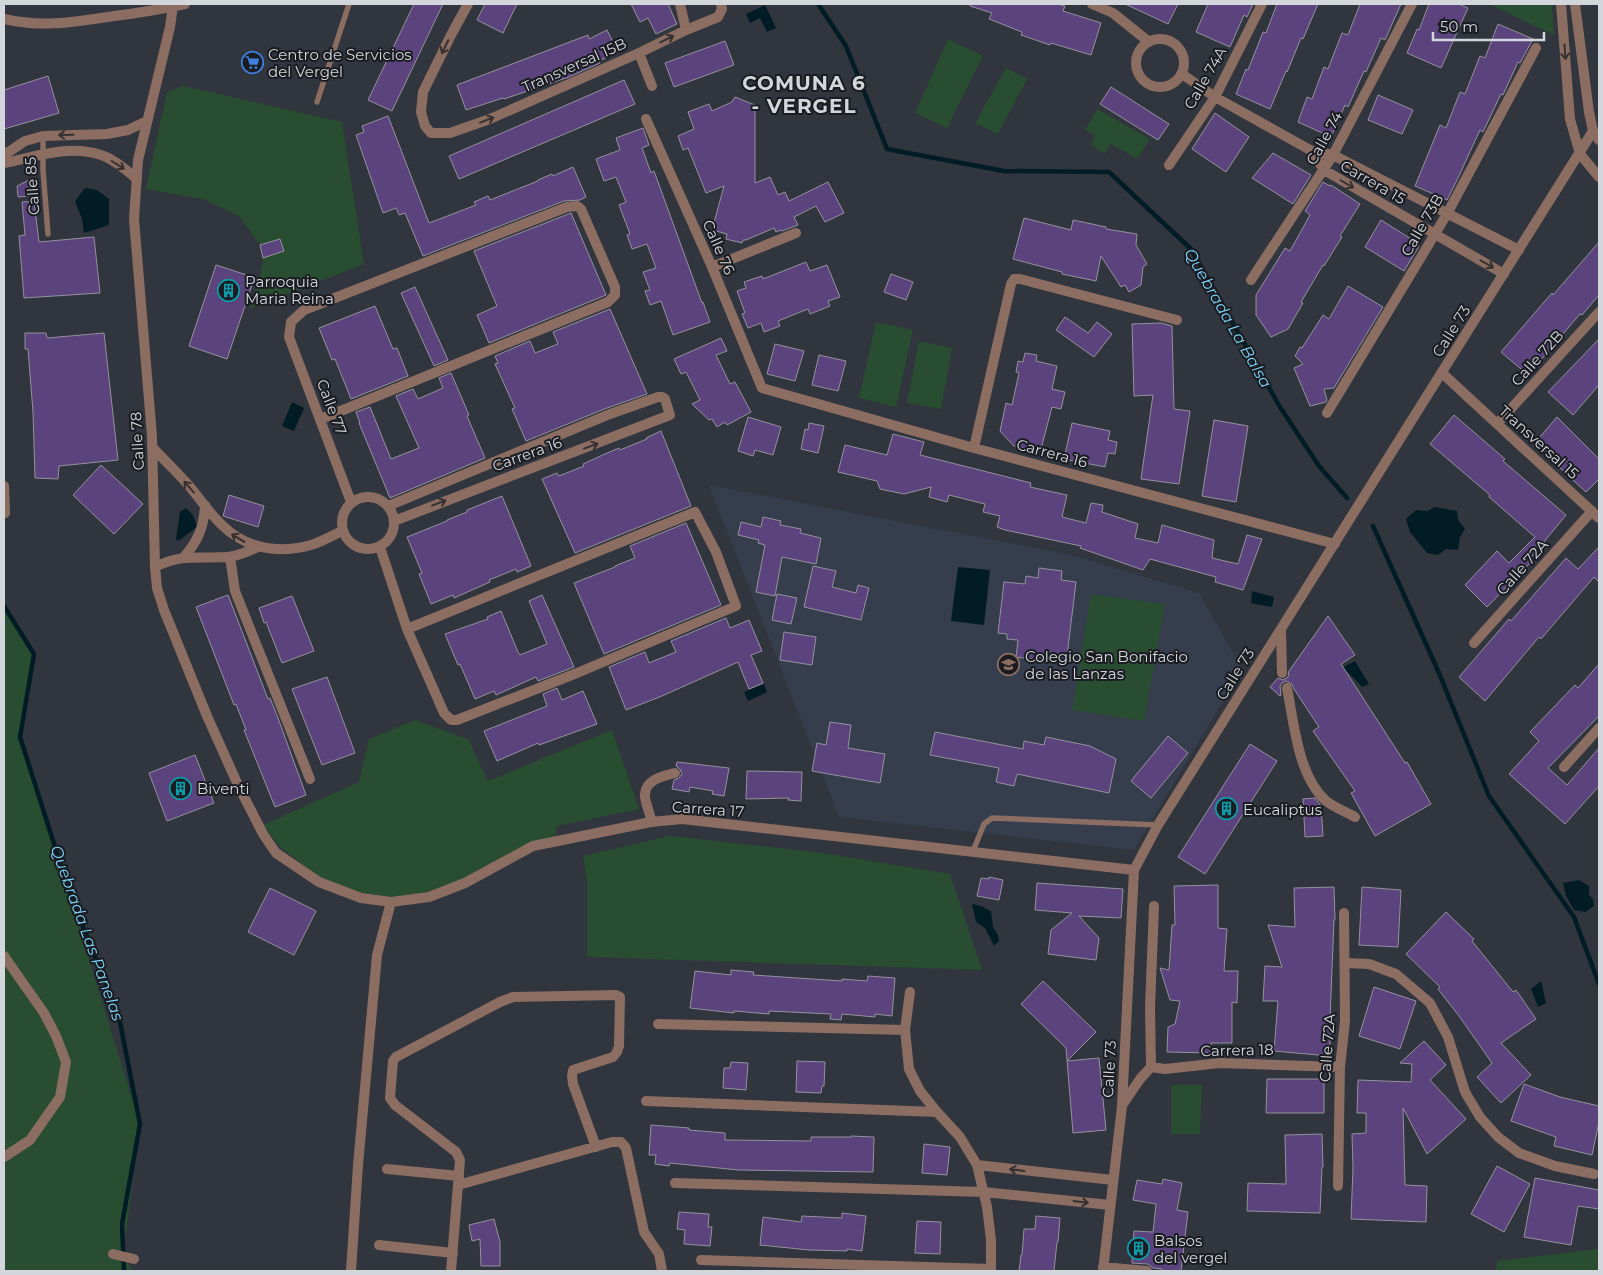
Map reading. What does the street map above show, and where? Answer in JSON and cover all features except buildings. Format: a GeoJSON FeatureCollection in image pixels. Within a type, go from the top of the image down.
{"type":"FeatureCollection","features":[{"type":"Feature","properties":{"kind":"street"},"geometry":{"type":"LineString","coordinates":[[4,19],[21,23],[46,25],[70,23],[138,8],[185,4]]}},
{"type":"Feature","properties":{"kind":"street","name":"Transversal 15B"},"geometry":{"type":"LineString","coordinates":[[468,4],[423,92],[422,112],[425,126],[431,132],[450,134],[490,119],[718,17],[722,9],[721,4]]}},
{"type":"Feature","properties":{"kind":"street"},"geometry":{"type":"LineString","coordinates":[[680,4],[686,30]]}},
{"type":"Feature","properties":{"kind":"street"},"geometry":{"type":"LineString","coordinates":[[1092,4],[1116,8],[1149,42]]}},
{"type":"Feature","properties":{"kind":"street","name":"Calle 74A"},"geometry":{"type":"LineString","coordinates":[[1169,165],[1215,97],[1262,4]]}},
{"type":"Feature","properties":{"kind":"street","name":"Calle 74"},"geometry":{"type":"LineString","coordinates":[[1251,280],[1333,155],[1412,4]]}},
{"type":"Feature","properties":{"kind":"street"},"geometry":{"type":"LineString","coordinates":[[1561,4],[1570,119],[1580,154],[1599,177]]}},
{"type":"Feature","properties":{"kind":"street"},"geometry":{"type":"LineString","coordinates":[[1575,4],[1589,112],[1593,131],[1599,140]]}},
{"type":"Feature","properties":{"kind":"street","name":"Calle 78"},"geometry":{"type":"LineString","coordinates":[[173,6],[170,27],[138,160],[134,219],[153,448],[158,588],[164,610],[207,716],[238,785],[263,834],[276,853]]}},
{"type":"Feature","properties":{"kind":"street"},"geometry":{"type":"LineString","coordinates":[[1156,39],[1164,39],[1177,46],[1182,52],[1184,59],[1182,74],[1170,85],[1162,87],[1146,83],[1140,77],[1136,61],[1142,46],[1156,39]]}},
{"type":"Feature","properties":{"kind":"street","name":"Calle 73B"},"geometry":{"type":"LineString","coordinates":[[1327,414],[1447,214],[1536,48]]}},
{"type":"Feature","properties":{"kind":"street"},"geometry":{"type":"LineString","coordinates":[[639,53],[652,86]]}},
{"type":"Feature","properties":{"kind":"street","name":"Carrera 15"},"geometry":{"type":"LineString","coordinates":[[1182,74],[1215,97],[1312,152],[1333,155],[1519,250]]}},
{"type":"Feature","properties":{"kind":"street","name":"Calle 76"},"geometry":{"type":"LineString","coordinates":[[646,118],[712,267],[762,388]]}},
{"type":"Feature","properties":{"kind":"street"},"geometry":{"type":"LineString","coordinates":[[4,155],[25,141],[43,136],[106,134],[128,130],[147,121]]}},
{"type":"Feature","properties":{"kind":"street","name":"Calle 73"},"geometry":{"type":"LineString","coordinates":[[1103,1269],[1122,1106],[1134,870],[1158,826],[1593,131]]}},
{"type":"Feature","properties":{"kind":"street"},"geometry":{"type":"LineString","coordinates":[[90,153],[92,134]]}},
{"type":"Feature","properties":{"kind":"street"},"geometry":{"type":"LineString","coordinates":[[4,163],[42,154],[78,151],[102,155],[137,179]]}},
{"type":"Feature","properties":{"kind":"street","name":"Carrera 15"},"geometry":{"type":"LineString","coordinates":[[1312,152],[1324,170],[1504,274]]}},
{"type":"Feature","properties":{"kind":"street","name":"Calle 77"},"geometry":{"type":"LineString","coordinates":[[320,419],[608,302],[615,295],[615,287],[581,209],[572,206],[304,310],[292,322],[289,337],[351,502]]}},
{"type":"Feature","properties":{"kind":"street"},"geometry":{"type":"LineString","coordinates":[[712,267],[796,233]]}},
{"type":"Feature","properties":{"kind":"street"},"geometry":{"type":"LineString","coordinates":[[974,448],[1011,284],[1014,279],[1177,320]]}},
{"type":"Feature","properties":{"kind":"street","name":"Calle 72B"},"geometry":{"type":"LineString","coordinates":[[1497,424],[1599,312]]}},
{"type":"Feature","properties":{"kind":"street","name":"Transversal 15"},"geometry":{"type":"LineString","coordinates":[[1442,374],[1596,515]]}},
{"type":"Feature","properties":{"kind":"street","name":"Carrera 16"},"geometry":{"type":"LineString","coordinates":[[762,388],[974,448],[1334,544]]}},
{"type":"Feature","properties":{"kind":"street","name":"Carrera 16"},"geometry":{"type":"LineString","coordinates":[[388,506],[610,414],[658,397],[665,399],[670,415],[394,521]]}},
{"type":"Feature","properties":{"kind":"street"},"geometry":{"type":"LineString","coordinates":[[153,448],[221,524],[234,536],[258,547],[281,550],[311,545],[342,531]]}},
{"type":"Feature","properties":{"kind":"street"},"geometry":{"type":"LineString","coordinates":[[482,468],[490,483]]}},
{"type":"Feature","properties":{"kind":"street"},"geometry":{"type":"LineString","coordinates":[[4,486],[5,513]]}},
{"type":"Feature","properties":{"kind":"street"},"geometry":{"type":"LineString","coordinates":[[366,497],[382,501],[388,506],[394,521],[391,536],[386,542],[380,547],[365,550],[351,544],[342,531],[341,523],[342,515],[351,502],[366,497]]}},
{"type":"Feature","properties":{"kind":"street"},"geometry":{"type":"LineString","coordinates":[[184,557],[200,534],[204,520],[205,505]]}},
{"type":"Feature","properties":{"kind":"street"},"geometry":{"type":"LineString","coordinates":[[380,547],[407,629],[444,713],[451,720],[457,720],[577,673],[736,606],[716,552],[695,512],[407,629]]}},
{"type":"Feature","properties":{"kind":"street","name":"Calle 72A"},"geometry":{"type":"LineString","coordinates":[[1474,643],[1596,515]]}},
{"type":"Feature","properties":{"kind":"street"},"geometry":{"type":"LineString","coordinates":[[156,567],[168,561],[184,557],[230,556],[258,547]]}},
{"type":"Feature","properties":{"kind":"street"},"geometry":{"type":"LineString","coordinates":[[230,556],[236,591],[310,779]]}},
{"type":"Feature","properties":{"kind":"street"},"geometry":{"type":"LineString","coordinates":[[1281,630],[1282,673]]}},
{"type":"Feature","properties":{"kind":"street"},"geometry":{"type":"LineString","coordinates":[[1287,688],[1302,762],[1311,783],[1326,800],[1355,817]]}},
{"type":"Feature","properties":{"kind":"street"},"geometry":{"type":"LineString","coordinates":[[1564,767],[1599,728]]}},
{"type":"Feature","properties":{"kind":"street"},"geometry":{"type":"LineString","coordinates":[[651,822],[645,794],[649,784],[656,778],[675,773]]}},
{"type":"Feature","properties":{"kind":"street","name":"Carrera 17"},"geometry":{"type":"LineString","coordinates":[[276,853],[319,882],[361,898],[391,902],[429,897],[465,883],[532,846],[651,822],[682,819],[1134,870]]}},
{"type":"Feature","properties":{"kind":"street"},"geometry":{"type":"LineString","coordinates":[[351,1271],[358,1165],[377,955],[391,902]]}},
{"type":"Feature","properties":{"kind":"street"},"geometry":{"type":"LineString","coordinates":[[1122,1106],[1140,1079],[1151,1067],[1150,1008],[1154,906]]}},
{"type":"Feature","properties":{"kind":"street","name":"Calle 72A"},"geometry":{"type":"LineString","coordinates":[[1338,1186],[1340,1066],[1345,1022],[1344,913]]}},
{"type":"Feature","properties":{"kind":"street"},"geometry":{"type":"LineString","coordinates":[[4,956],[44,1014],[56,1036],[66,1062],[60,1097],[30,1140],[4,1157]]}},
{"type":"Feature","properties":{"kind":"street"},"geometry":{"type":"LineString","coordinates":[[1345,963],[1369,964],[1396,974],[1430,1003],[1448,1037],[1465,1092],[1480,1117],[1498,1137],[1519,1153],[1555,1166],[1594,1174]]}},
{"type":"Feature","properties":{"kind":"street"},"geometry":{"type":"LineString","coordinates":[[701,1260],[991,1270],[991,1240],[984,1192],[977,1165],[960,1137],[920,1091],[909,1069],[905,1030],[910,992]]}},
{"type":"Feature","properties":{"kind":"street"},"geometry":{"type":"LineString","coordinates":[[451,1271],[460,1160],[456,1152],[395,1105],[390,1098],[393,1061],[396,1057],[513,997],[616,995],[620,997],[619,1046],[617,1052],[613,1057],[573,1070],[572,1076],[573,1084],[596,1146]]}},
{"type":"Feature","properties":{"kind":"street"},"geometry":{"type":"LineString","coordinates":[[658,1024],[905,1030]]}},
{"type":"Feature","properties":{"kind":"street","name":"Carrera 18"},"geometry":{"type":"LineString","coordinates":[[1151,1067],[1164,1069],[1220,1063],[1340,1066]]}},
{"type":"Feature","properties":{"kind":"street"},"geometry":{"type":"LineString","coordinates":[[646,1101],[937,1112]]}},
{"type":"Feature","properties":{"kind":"street"},"geometry":{"type":"LineString","coordinates":[[387,1169],[459,1180],[612,1142],[621,1142],[626,1148],[644,1232],[659,1254],[662,1271]]}},
{"type":"Feature","properties":{"kind":"street"},"geometry":{"type":"LineString","coordinates":[[977,1165],[1113,1180]]}},
{"type":"Feature","properties":{"kind":"street"},"geometry":{"type":"LineString","coordinates":[[675,1183],[984,1192],[1110,1206]]}},
{"type":"Feature","properties":{"kind":"street"},"geometry":{"type":"LineString","coordinates":[[379,1245],[453,1253]]}},
{"type":"Feature","properties":{"kind":"street"},"geometry":{"type":"LineString","coordinates":[[113,1254],[134,1259]]}},
{"type":"Feature","properties":{"kind":"street"},"geometry":{"type":"LineString","coordinates":[[1103,1269],[1147,1271]]}},
{"type":"Feature","properties":{"kind":"lane"},"geometry":{"type":"LineString","coordinates":[[317,102],[349,4]]}},
{"type":"Feature","properties":{"kind":"lane","name":"Calle 85"},"geometry":{"type":"LineString","coordinates":[[43,136],[42,154],[48,234]]}},
{"type":"Feature","properties":{"kind":"lane"},"geometry":{"type":"LineString","coordinates":[[973,852],[984,824],[992,818],[1158,826]]}},
{"type":"Feature","properties":{"kind":"shaded area"},"geometry":{"type":"Polygon","coordinates":[[[765,5],[776,28],[767,32],[760,18],[750,23],[746,14],[765,5]]]}},
{"type":"Feature","properties":{"kind":"shaded area"},"geometry":{"type":"Polygon","coordinates":[[[85,188],[97,190],[109,199],[109,225],[84,233],[82,219],[75,201],[85,188]]]}},
{"type":"Feature","properties":{"kind":"shaded area"},"geometry":{"type":"Polygon","coordinates":[[[292,402],[304,408],[294,431],[282,426],[292,402]]]}},
{"type":"Feature","properties":{"kind":"shaded area","name":"Colegio San Bonifacio de las Lanzas"},"geometry":{"type":"Polygon","coordinates":[[[709,485],[1071,555],[1199,593],[1242,669],[1134,850],[839,817],[709,485]]]}},
{"type":"Feature","properties":{"kind":"shaded area"},"geometry":{"type":"Polygon","coordinates":[[[1435,507],[1457,511],[1458,520],[1465,529],[1460,537],[1458,550],[1446,549],[1438,555],[1427,553],[1410,532],[1406,519],[1416,510],[1427,511],[1435,507]]]}},
{"type":"Feature","properties":{"kind":"shaded area"},"geometry":{"type":"Polygon","coordinates":[[[186,508],[193,515],[197,527],[178,541],[176,539],[180,512],[186,508]]]}},
{"type":"Feature","properties":{"kind":"shaded area"},"geometry":{"type":"Polygon","coordinates":[[[958,567],[990,570],[984,625],[951,621],[958,567]]]}},
{"type":"Feature","properties":{"kind":"shaded area"},"geometry":{"type":"Polygon","coordinates":[[[1252,591],[1274,597],[1272,607],[1251,603],[1252,591]]]}},
{"type":"Feature","properties":{"kind":"shaded area"},"geometry":{"type":"Polygon","coordinates":[[[1355,661],[1369,684],[1362,687],[1343,667],[1355,661]]]}},
{"type":"Feature","properties":{"kind":"shaded area"},"geometry":{"type":"Polygon","coordinates":[[[764,684],[767,692],[748,701],[744,692],[764,684]]]}},
{"type":"Feature","properties":{"kind":"shaded area"},"geometry":{"type":"Polygon","coordinates":[[[1579,880],[1589,886],[1589,895],[1593,899],[1594,906],[1585,912],[1574,910],[1566,896],[1563,883],[1579,880]]]}},
{"type":"Feature","properties":{"kind":"shaded area"},"geometry":{"type":"Polygon","coordinates":[[[972,904],[991,911],[993,927],[999,941],[994,946],[985,928],[976,922],[972,904]]]}},
{"type":"Feature","properties":{"kind":"shaded area"},"geometry":{"type":"Polygon","coordinates":[[[1541,981],[1546,1003],[1538,1007],[1531,989],[1541,981]]]}},
{"type":"Feature","properties":{"kind":"green space"},"geometry":{"type":"Polygon","coordinates":[[[1489,4],[1552,4],[1554,35],[1489,4]]]}},
{"type":"Feature","properties":{"kind":"green space"},"geometry":{"type":"Polygon","coordinates":[[[948,39],[983,56],[947,128],[915,113],[948,39]]]}},
{"type":"Feature","properties":{"kind":"green space"},"geometry":{"type":"Polygon","coordinates":[[[1006,68],[1027,79],[998,134],[975,123],[1006,68]]]}},
{"type":"Feature","properties":{"kind":"green space"},"geometry":{"type":"Polygon","coordinates":[[[184,86],[342,122],[364,264],[249,309],[261,273],[263,258],[284,251],[280,239],[260,245],[239,216],[203,199],[146,189],[167,92],[184,86]]]}},
{"type":"Feature","properties":{"kind":"green space"},"geometry":{"type":"Polygon","coordinates":[[[1097,109],[1150,139],[1137,159],[1111,144],[1105,154],[1091,145],[1095,135],[1085,130],[1097,109]]]}},
{"type":"Feature","properties":{"kind":"green space"},"geometry":{"type":"Polygon","coordinates":[[[876,322],[913,330],[896,407],[859,398],[876,322]]]}},
{"type":"Feature","properties":{"kind":"green space"},"geometry":{"type":"Polygon","coordinates":[[[919,341],[952,348],[941,409],[907,403],[919,341]]]}},
{"type":"Feature","properties":{"kind":"green space"},"geometry":{"type":"Polygon","coordinates":[[[1091,594],[1165,604],[1144,721],[1072,710],[1091,594]]]}},
{"type":"Feature","properties":{"kind":"green space"},"geometry":{"type":"Polygon","coordinates":[[[4,606],[34,654],[20,737],[140,1124],[123,1256],[133,1271],[4,1271],[4,606]]]}},
{"type":"Feature","properties":{"kind":"green space"},"geometry":{"type":"Polygon","coordinates":[[[415,720],[468,739],[488,781],[612,730],[639,809],[557,826],[555,837],[464,879],[425,893],[391,897],[361,893],[319,877],[280,847],[263,825],[359,782],[369,739],[415,720]]]}},
{"type":"Feature","properties":{"kind":"green space"},"geometry":{"type":"Polygon","coordinates":[[[670,836],[823,853],[950,874],[982,970],[587,957],[587,881],[583,856],[670,836]]]}},
{"type":"Feature","properties":{"kind":"green space"},"geometry":{"type":"Polygon","coordinates":[[[1171,1085],[1202,1085],[1200,1134],[1171,1134],[1171,1085]]]}},
{"type":"Feature","properties":{"kind":"green space"},"geometry":{"type":"Polygon","coordinates":[[[1599,1249],[1599,1271],[1496,1271],[1497,1261],[1599,1249]]]}},
{"type":"Feature","properties":{"kind":"waterway","name":"Quebrada La Balsa"},"geometry":{"type":"LineString","coordinates":[[818,4],[846,46],[887,149],[1004,171],[1109,172],[1191,249],[1280,407],[1319,466],[1347,498]]}},
{"type":"Feature","properties":{"kind":"waterway"},"geometry":{"type":"LineString","coordinates":[[1373,526],[1439,673],[1489,796],[1574,917],[1599,984]]}},
{"type":"Feature","properties":{"kind":"waterway","name":"Quebrada Las Panelas"},"geometry":{"type":"LineString","coordinates":[[4,606],[34,654],[20,737],[70,894],[119,1017],[140,1124],[122,1224],[125,1271]]}},
{"type":"Feature","properties":{"kind":"place","name":"Centro de Servicios del Vergel"},"geometry":{"type":"Point","coordinates":[252,63]}},
{"type":"Feature","properties":{"kind":"place","name":"Parroquia Maria Reina"},"geometry":{"type":"Point","coordinates":[229,290]}},
{"type":"Feature","properties":{"kind":"place","name":"Colegio San Bonifacio de las Lanzas"},"geometry":{"type":"Point","coordinates":[1009,665]}},
{"type":"Feature","properties":{"kind":"place","name":"Biventi"},"geometry":{"type":"Point","coordinates":[181,788]}},
{"type":"Feature","properties":{"kind":"place","name":"Eucaliptus"},"geometry":{"type":"Point","coordinates":[1227,809]}},
{"type":"Feature","properties":{"kind":"place","name":"Balsos del vergel"},"geometry":{"type":"Point","coordinates":[1138,1249]}},
{"type":"Feature","properties":{"kind":"district","name":"COMUNA 6 - VERGEL"},"geometry":{"type":"Point","coordinates":[804,94]}}]}
